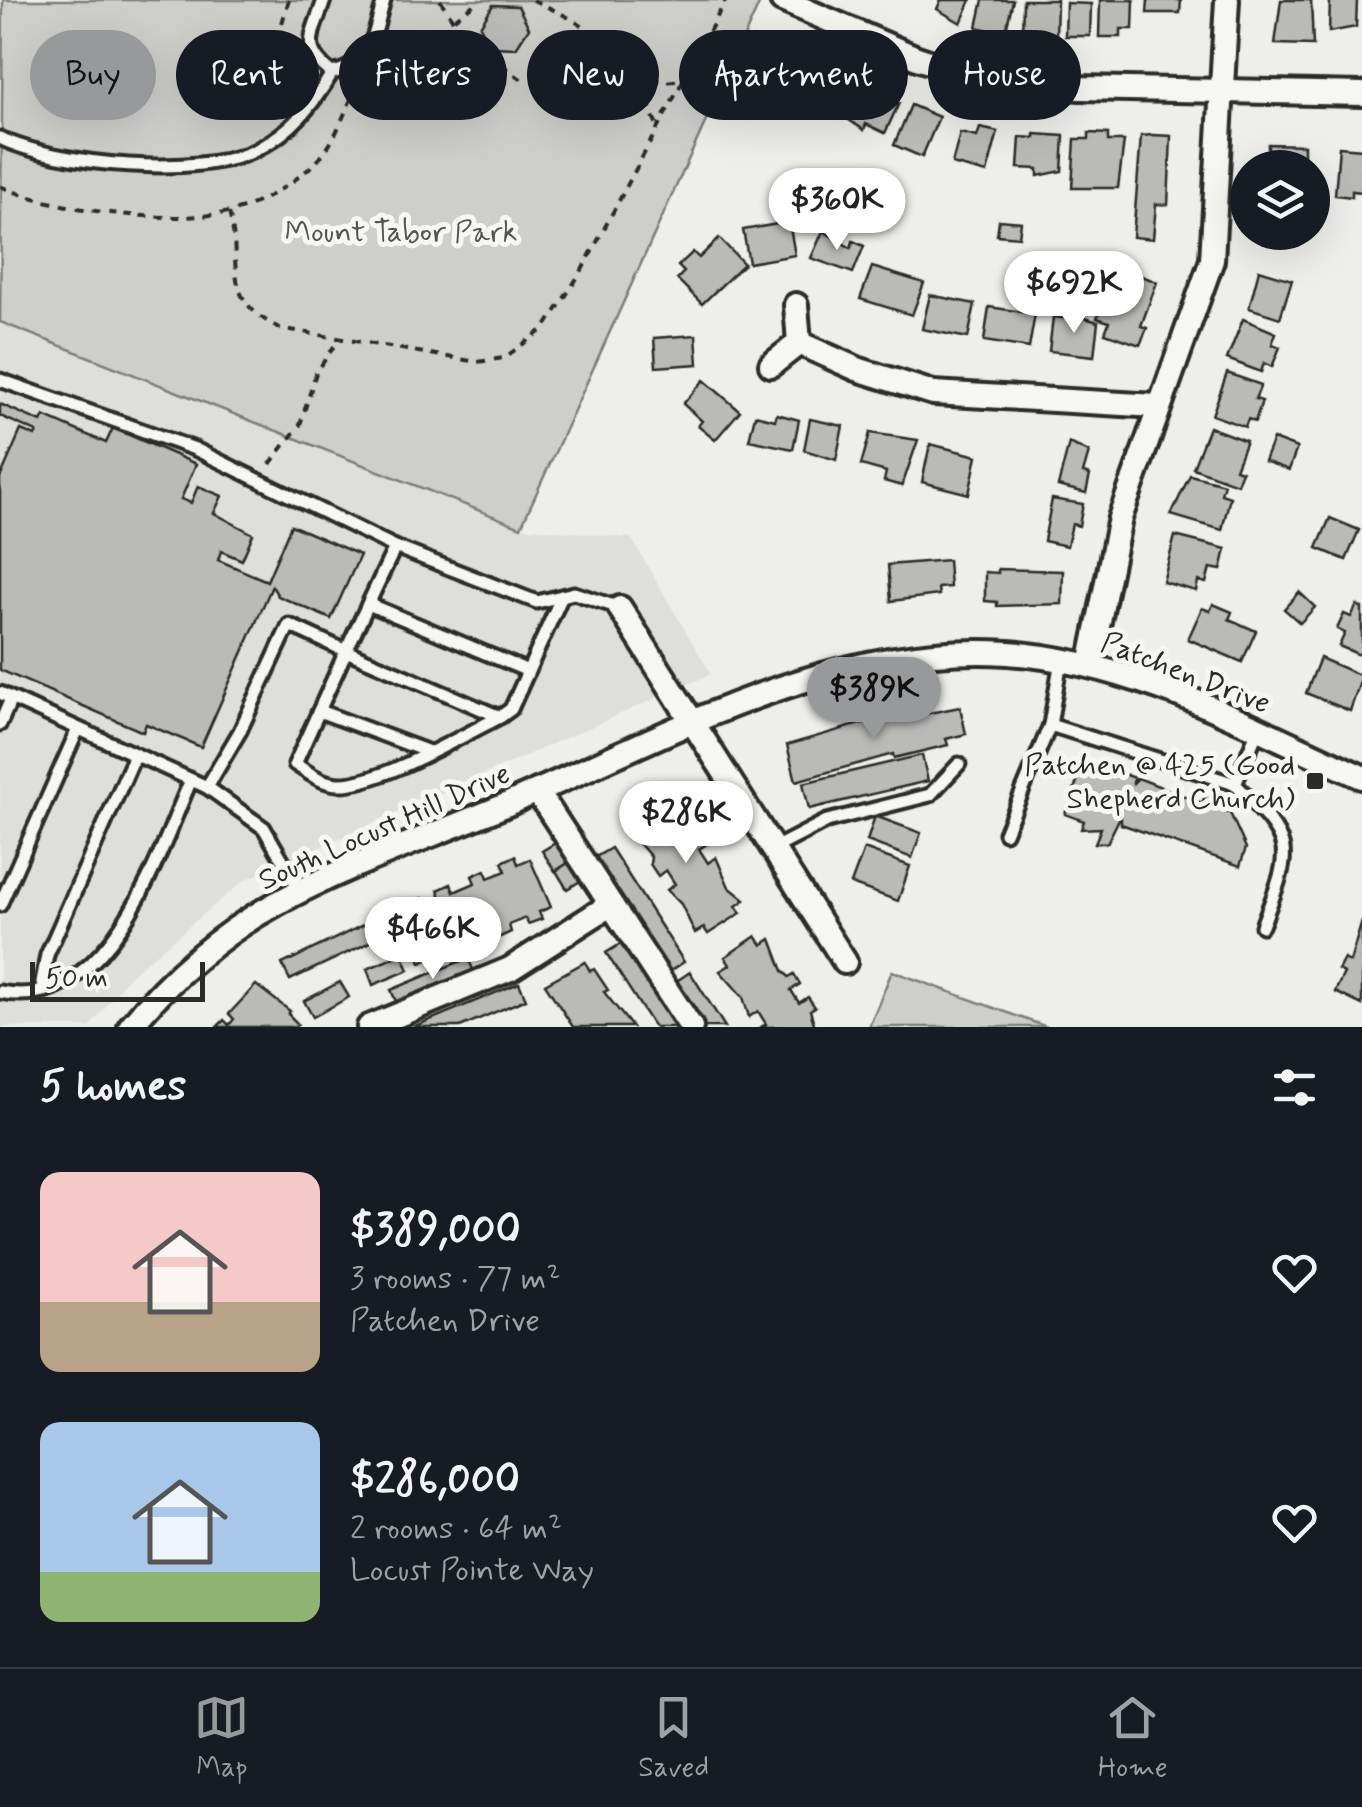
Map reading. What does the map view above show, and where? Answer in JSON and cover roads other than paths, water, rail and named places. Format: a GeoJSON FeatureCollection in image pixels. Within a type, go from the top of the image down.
{"type":"FeatureCollection","features":[{"type":"Feature","properties":{"kind":"street"},"geometry":{"type":"LineString","coordinates":[[782,0],[930,63],[987,81],[1362,94]]}},
{"type":"Feature","properties":{"kind":"street"},"geometry":{"type":"LineString","coordinates":[[1090,665],[1120,518],[1212,260],[1226,0]]}},
{"type":"Feature","properties":{"kind":"street"},"geometry":{"type":"LineString","coordinates":[[796,305],[799,343]]}},
{"type":"Feature","properties":{"kind":"street"},"geometry":{"type":"LineString","coordinates":[[799,343],[857,370],[933,394],[1157,406]]}},
{"type":"Feature","properties":{"kind":"street"},"geometry":{"type":"LineString","coordinates":[[771,365],[799,343]]}},
{"type":"Feature","properties":{"kind":"street"},"geometry":{"type":"LineString","coordinates":[[620,608],[846,962]]}},
{"type":"Feature","properties":{"kind":"street","name":"Patchen Drive"},"geometry":{"type":"LineString","coordinates":[[692,725],[786,686],[877,660],[964,652],[1090,665],[1180,694],[1362,778]]}},
{"type":"Feature","properties":{"kind":"street","name":"South Locust Hill Drive"},"geometry":{"type":"LineString","coordinates":[[130,1027],[202,955],[238,927],[301,892],[692,725]]}},
{"type":"Feature","properties":{"kind":"street"},"geometry":{"type":"LineString","coordinates":[[537,791],[691,1027]]}},
{"type":"Feature","properties":{"kind":"street"},"geometry":{"type":"LineString","coordinates":[[369,1027],[510,969],[610,904]]}},
{"type":"Feature","properties":{"kind":"lane"},"geometry":{"type":"LineString","coordinates":[[324,0],[310,46],[314,59],[332,73]]}},
{"type":"Feature","properties":{"kind":"lane"},"geometry":{"type":"LineString","coordinates":[[0,138],[47,155],[143,166],[231,160],[255,151],[306,116],[332,73],[352,69],[363,61],[384,0]]}},
{"type":"Feature","properties":{"kind":"lane"},"geometry":{"type":"LineString","coordinates":[[0,380],[195,449],[394,547],[537,602],[574,593],[620,608]]}},
{"type":"Feature","properties":{"kind":"lane"},"geometry":{"type":"LineString","coordinates":[[394,547],[295,764],[322,781],[342,785],[396,768],[511,709],[562,596]]}},
{"type":"Feature","properties":{"kind":"lane"},"geometry":{"type":"LineString","coordinates":[[368,604],[528,671]]}},
{"type":"Feature","properties":{"kind":"lane"},"geometry":{"type":"LineString","coordinates":[[207,787],[240,731],[289,626],[500,716]]}},
{"type":"Feature","properties":{"kind":"lane"},"geometry":{"type":"LineString","coordinates":[[1005,834],[1050,724],[1062,660]]}},
{"type":"Feature","properties":{"kind":"lane"},"geometry":{"type":"LineString","coordinates":[[0,724],[6,696],[207,787],[264,828],[301,892]]}},
{"type":"Feature","properties":{"kind":"lane"},"geometry":{"type":"LineString","coordinates":[[319,711],[429,752]]}},
{"type":"Feature","properties":{"kind":"lane"},"geometry":{"type":"LineString","coordinates":[[1050,724],[1236,784],[1269,818],[1284,844],[1287,861],[1262,926]]}},
{"type":"Feature","properties":{"kind":"lane"},"geometry":{"type":"LineString","coordinates":[[0,905],[78,729]]}},
{"type":"Feature","properties":{"kind":"lane"},"geometry":{"type":"LineString","coordinates":[[1236,784],[1258,730]]}},
{"type":"Feature","properties":{"kind":"lane"},"geometry":{"type":"LineString","coordinates":[[46,988],[42,982],[51,945],[135,754]]}},
{"type":"Feature","properties":{"kind":"lane"},"geometry":{"type":"LineString","coordinates":[[771,850],[827,821],[930,795],[959,764]]}},
{"type":"Feature","properties":{"kind":"lane"},"geometry":{"type":"LineString","coordinates":[[0,992],[46,988],[100,957],[118,934],[192,780]]}},
{"type":"Feature","properties":{"kind":"place","name":"Patchen @ 425 (Good Shepherd Church)"},"geometry":{"type":"Point","coordinates":[1315,781]}},
{"type":"Feature","properties":{"kind":"park label","name":"Mount Tabor Park"},"geometry":{"type":"Point","coordinates":[401,231]}}]}
